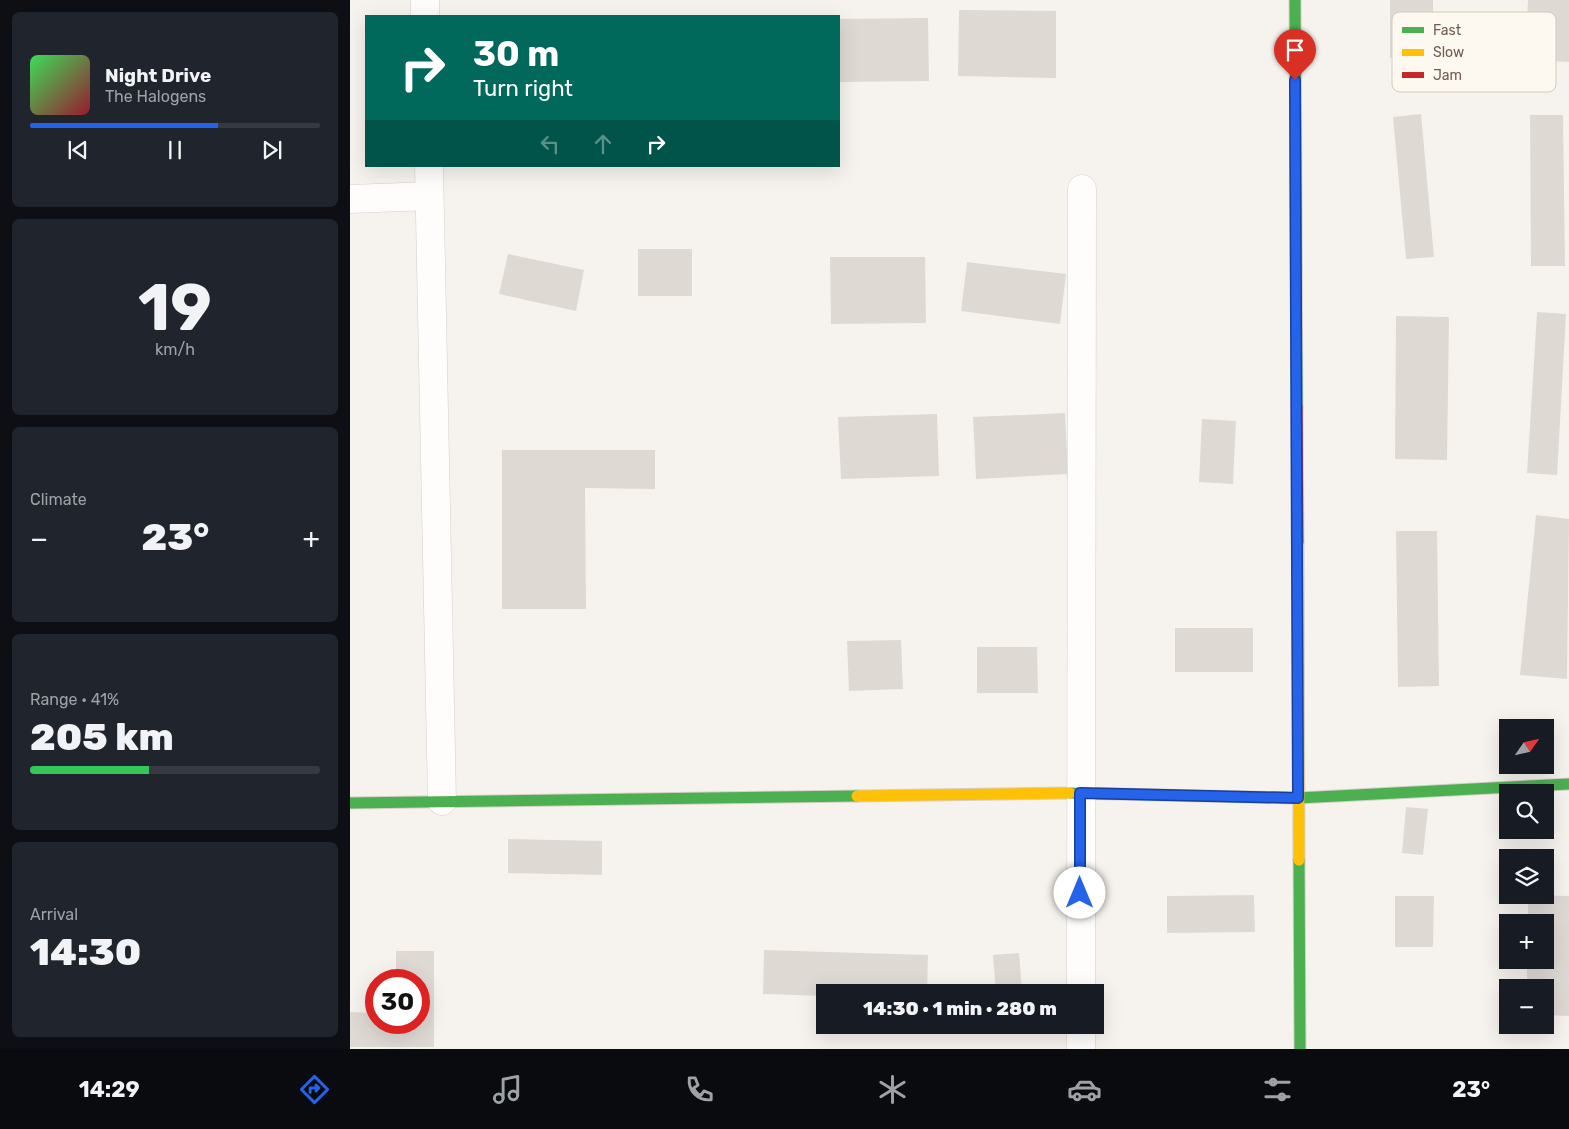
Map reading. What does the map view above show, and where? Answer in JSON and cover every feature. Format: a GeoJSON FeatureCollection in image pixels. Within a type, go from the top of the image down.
{"type":"FeatureCollection","features":[{"type":"Feature","properties":{"kind":"street"},"geometry":{"type":"LineString","coordinates":[[425,0],[425,15]]}},
{"type":"Feature","properties":{"kind":"street"},"geometry":{"type":"LineString","coordinates":[[1295,0],[1300,1049]]}},
{"type":"Feature","properties":{"kind":"street"},"geometry":{"type":"LineString","coordinates":[[429,167],[442,801]]}},
{"type":"Feature","properties":{"kind":"street"},"geometry":{"type":"LineString","coordinates":[[1081,984],[1082,188]]}},
{"type":"Feature","properties":{"kind":"street"},"geometry":{"type":"LineString","coordinates":[[350,199],[429,196]]}},
{"type":"Feature","properties":{"kind":"street"},"geometry":{"type":"LineString","coordinates":[[350,803],[1080,793],[1298,798],[1569,784]]}},
{"type":"Feature","properties":{"kind":"street"},"geometry":{"type":"LineString","coordinates":[[1081,1034],[1081,1049]]}},
{"type":"Feature","properties":{"kind":"building"},"geometry":{"type":"Polygon","coordinates":[[[1390,0],[1433,0],[1433,12],[1392,12],[1392,58],[1390,58],[1390,0]]]}},
{"type":"Feature","properties":{"kind":"building"},"geometry":{"type":"Polygon","coordinates":[[[1528,0],[1569,0],[1569,62],[1556,61],[1556,12],[1527,12],[1528,0]]]}},
{"type":"Feature","properties":{"kind":"building"},"geometry":{"type":"Polygon","coordinates":[[[959,10],[1056,11],[1056,78],[958,76],[959,10]]]}},
{"type":"Feature","properties":{"kind":"building"},"geometry":{"type":"Polygon","coordinates":[[[928,18],[929,81],[840,82],[840,19],[928,18]]]}},
{"type":"Feature","properties":{"kind":"building"},"geometry":{"type":"Polygon","coordinates":[[[1421,114],[1434,257],[1406,259],[1393,117],[1421,114]]]}},
{"type":"Feature","properties":{"kind":"building"},"geometry":{"type":"Polygon","coordinates":[[[1530,115],[1563,115],[1565,266],[1531,266],[1530,115]]]}},
{"type":"Feature","properties":{"kind":"building"},"geometry":{"type":"Polygon","coordinates":[[[638,249],[692,249],[692,296],[638,296],[638,249]]]}},
{"type":"Feature","properties":{"kind":"building"},"geometry":{"type":"Polygon","coordinates":[[[508,254],[584,270],[576,311],[499,294],[508,254]]]}},
{"type":"Feature","properties":{"kind":"building"},"geometry":{"type":"Polygon","coordinates":[[[830,257],[925,257],[926,323],[831,324],[830,257]]]}},
{"type":"Feature","properties":{"kind":"building"},"geometry":{"type":"Polygon","coordinates":[[[967,262],[1066,274],[1060,324],[961,311],[967,262]]]}},
{"type":"Feature","properties":{"kind":"building"},"geometry":{"type":"Polygon","coordinates":[[[1537,312],[1566,314],[1557,475],[1527,473],[1537,312]]]}},
{"type":"Feature","properties":{"kind":"building"},"geometry":{"type":"Polygon","coordinates":[[[1396,316],[1449,317],[1447,460],[1395,459],[1396,316]]]}},
{"type":"Feature","properties":{"kind":"building"},"geometry":{"type":"Polygon","coordinates":[[[1065,413],[1068,474],[976,479],[973,417],[1065,413]]]}},
{"type":"Feature","properties":{"kind":"building"},"geometry":{"type":"Polygon","coordinates":[[[937,414],[939,476],[841,479],[838,417],[937,414]]]}},
{"type":"Feature","properties":{"kind":"building"},"geometry":{"type":"Polygon","coordinates":[[[1202,419],[1236,421],[1233,484],[1199,482],[1202,419]]]}},
{"type":"Feature","properties":{"kind":"building"},"geometry":{"type":"Polygon","coordinates":[[[502,450],[655,450],[655,489],[585,488],[586,609],[502,609],[502,450]]]}},
{"type":"Feature","properties":{"kind":"building"},"geometry":{"type":"Polygon","coordinates":[[[1536,515],[1569,519],[1567,679],[1520,675],[1536,515]]]}},
{"type":"Feature","properties":{"kind":"building"},"geometry":{"type":"Polygon","coordinates":[[[1396,531],[1437,531],[1439,686],[1398,687],[1396,531]]]}},
{"type":"Feature","properties":{"kind":"building"},"geometry":{"type":"Polygon","coordinates":[[[1175,628],[1253,628],[1253,672],[1175,672],[1175,628]]]}},
{"type":"Feature","properties":{"kind":"building"},"geometry":{"type":"Polygon","coordinates":[[[901,640],[903,689],[849,691],[847,641],[901,640]]]}},
{"type":"Feature","properties":{"kind":"building"},"geometry":{"type":"Polygon","coordinates":[[[977,647],[1037,647],[1038,693],[977,693],[977,647]]]}},
{"type":"Feature","properties":{"kind":"building"},"geometry":{"type":"Polygon","coordinates":[[[1406,807],[1428,809],[1423,855],[1402,853],[1406,807]]]}},
{"type":"Feature","properties":{"kind":"building"},"geometry":{"type":"Polygon","coordinates":[[[508,839],[602,841],[602,875],[508,873],[508,839]]]}},
{"type":"Feature","properties":{"kind":"building"},"geometry":{"type":"Polygon","coordinates":[[[1254,895],[1255,932],[1167,933],[1167,896],[1254,895]]]}},
{"type":"Feature","properties":{"kind":"building"},"geometry":{"type":"Polygon","coordinates":[[[1395,896],[1434,896],[1433,947],[1395,947],[1395,896]]]}},
{"type":"Feature","properties":{"kind":"building"},"geometry":{"type":"Polygon","coordinates":[[[1554,896],[1569,896],[1569,1016],[1554,1015],[1554,979],[1527,979],[1527,969],[1554,969],[1554,914],[1528,914],[1528,904],[1554,904],[1554,896]]]}},
{"type":"Feature","properties":{"kind":"building"},"geometry":{"type":"Polygon","coordinates":[[[764,950],[928,955],[927,984],[816,984],[816,996],[763,994],[764,950]]]}},
{"type":"Feature","properties":{"kind":"building"},"geometry":{"type":"Polygon","coordinates":[[[396,951],[434,951],[434,1047],[350,1047],[350,1012],[365,1013],[365,1034],[430,1034],[430,969],[396,969],[396,951]]]}},
{"type":"Feature","properties":{"kind":"building"},"geometry":{"type":"Polygon","coordinates":[[[1019,953],[1021,984],[995,984],[993,955],[1019,953]]]}},
{"type":"Feature","properties":{"kind":"traffic: fast"},"geometry":{"type":"LineString","coordinates":[[1295,0],[1297,407]]}},
{"type":"Feature","properties":{"kind":"traffic: fast"},"geometry":{"type":"LineString","coordinates":[[1070,793],[1298,798],[1569,784]]}},
{"type":"Feature","properties":{"kind":"traffic: fast"},"geometry":{"type":"LineString","coordinates":[[350,803],[857,796]]}},
{"type":"Feature","properties":{"kind":"traffic: fast"},"geometry":{"type":"LineString","coordinates":[[1299,860],[1300,1049]]}},
{"type":"Feature","properties":{"kind":"traffic: slow"},"geometry":{"type":"LineString","coordinates":[[1298,542],[1299,860]]}},
{"type":"Feature","properties":{"kind":"traffic: slow"},"geometry":{"type":"LineString","coordinates":[[857,796],[1070,793]]}},
{"type":"Feature","properties":{"kind":"traffic: jam"},"geometry":{"type":"LineString","coordinates":[[1297,407],[1298,542]]}},
{"type":"Feature","properties":{"kind":"route"},"geometry":{"type":"LineString","coordinates":[[1080,893],[1080,793],[1298,798],[1295,80]]}}]}
